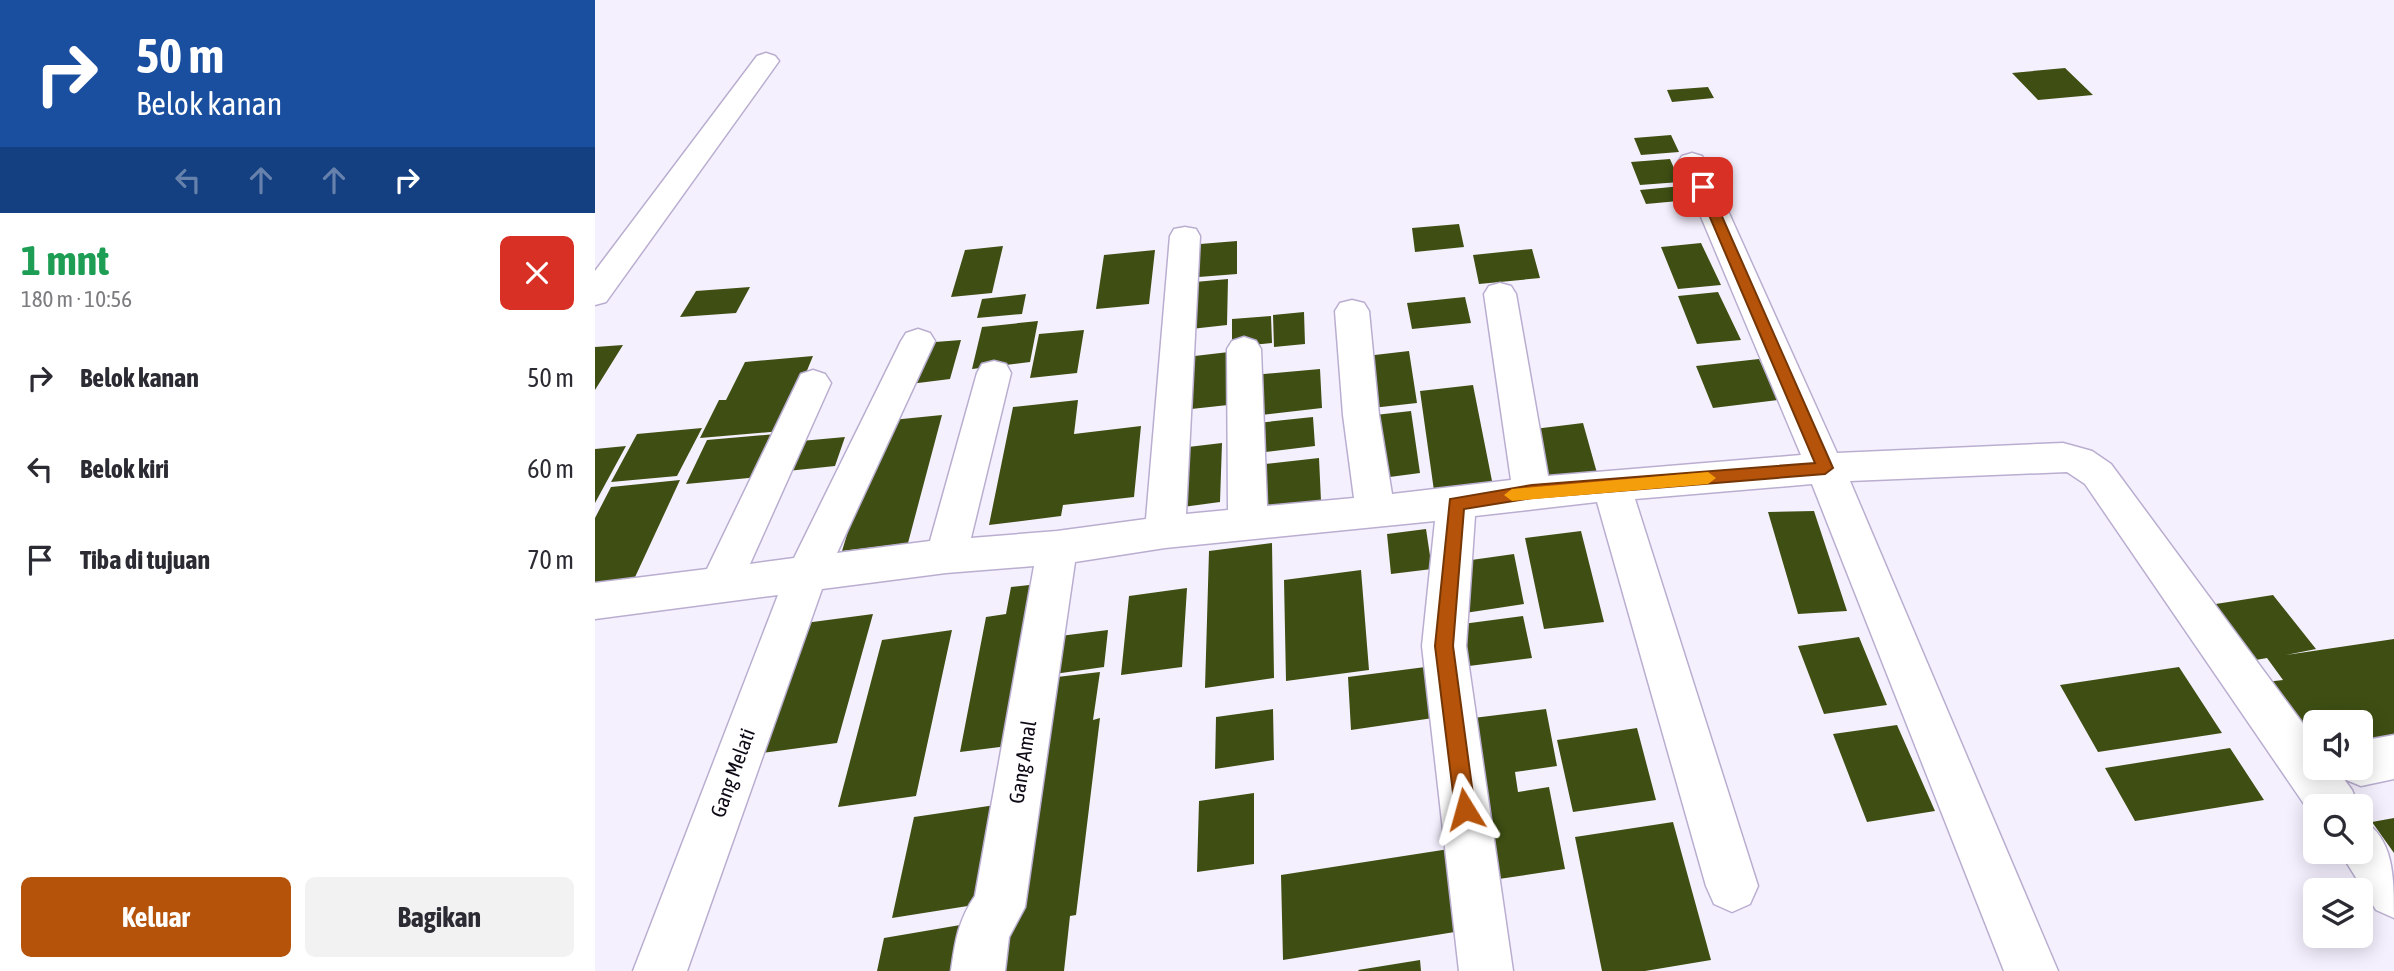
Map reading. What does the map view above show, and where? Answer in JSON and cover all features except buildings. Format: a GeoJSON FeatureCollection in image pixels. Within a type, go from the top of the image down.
{"type":"FeatureCollection","features":[{"type":"Feature","properties":{"kind":"street"},"geometry":{"type":"LineString","coordinates":[[595,294],[766,61]]}},
{"type":"Feature","properties":{"kind":"street"},"geometry":{"type":"LineString","coordinates":[[1692,162],[1825,468],[2031,971]]}},
{"type":"Feature","properties":{"kind":"street"},"geometry":{"type":"LineString","coordinates":[[1165,532],[1185,236]]}},
{"type":"Feature","properties":{"kind":"street"},"geometry":{"type":"LineString","coordinates":[[1500,295],[1532,492]]}},
{"type":"Feature","properties":{"kind":"street"},"geometry":{"type":"LineString","coordinates":[[1352,311],[1361,415],[1375,511]]}},
{"type":"Feature","properties":{"kind":"street","name":"Gang Melati"},"geometry":{"type":"LineString","coordinates":[[660,971],[806,575],[918,341]]}},
{"type":"Feature","properties":{"kind":"street"},"geometry":{"type":"LineString","coordinates":[[1244,349],[1248,523]]}},
{"type":"Feature","properties":{"kind":"street"},"geometry":{"type":"LineString","coordinates":[[946,556],[994,373]]}},
{"type":"Feature","properties":{"kind":"street"},"geometry":{"type":"LineString","coordinates":[[720,585],[813,383]]}},
{"type":"Feature","properties":{"kind":"street"},"geometry":{"type":"LineString","coordinates":[[595,601],[946,556],[1057,548],[1165,532],[1456,503],[1532,492],[1825,468],[2063,457],[2078,461],[2098,474],[2325,782]]}},
{"type":"Feature","properties":{"kind":"street"},"geometry":{"type":"LineString","coordinates":[[1611,485],[1732,886]]}},
{"type":"Feature","properties":{"kind":"street"},"geometry":{"type":"LineString","coordinates":[[1456,503],[1444,646],[1486,971]]}},
{"type":"Feature","properties":{"kind":"street","name":"Gang Amal"},"geometry":{"type":"LineString","coordinates":[[978,971],[984,928],[999,907],[1057,548]]}},
{"type":"Feature","properties":{"kind":"street"},"geometry":{"type":"LineString","coordinates":[[2373,761],[2394,757]]}},
{"type":"Feature","properties":{"kind":"street"},"geometry":{"type":"LineString","coordinates":[[2373,861],[2394,892]]}},
{"type":"Feature","properties":{"kind":"slow traffic"},"geometry":{"type":"LineString","coordinates":[[1512,495],[1708,478]]}},
{"type":"Feature","properties":{"kind":"route"},"geometry":{"type":"LineString","coordinates":[[1465,809],[1444,646],[1456,503],[1532,492],[1825,468],[1703,187]]}}]}
